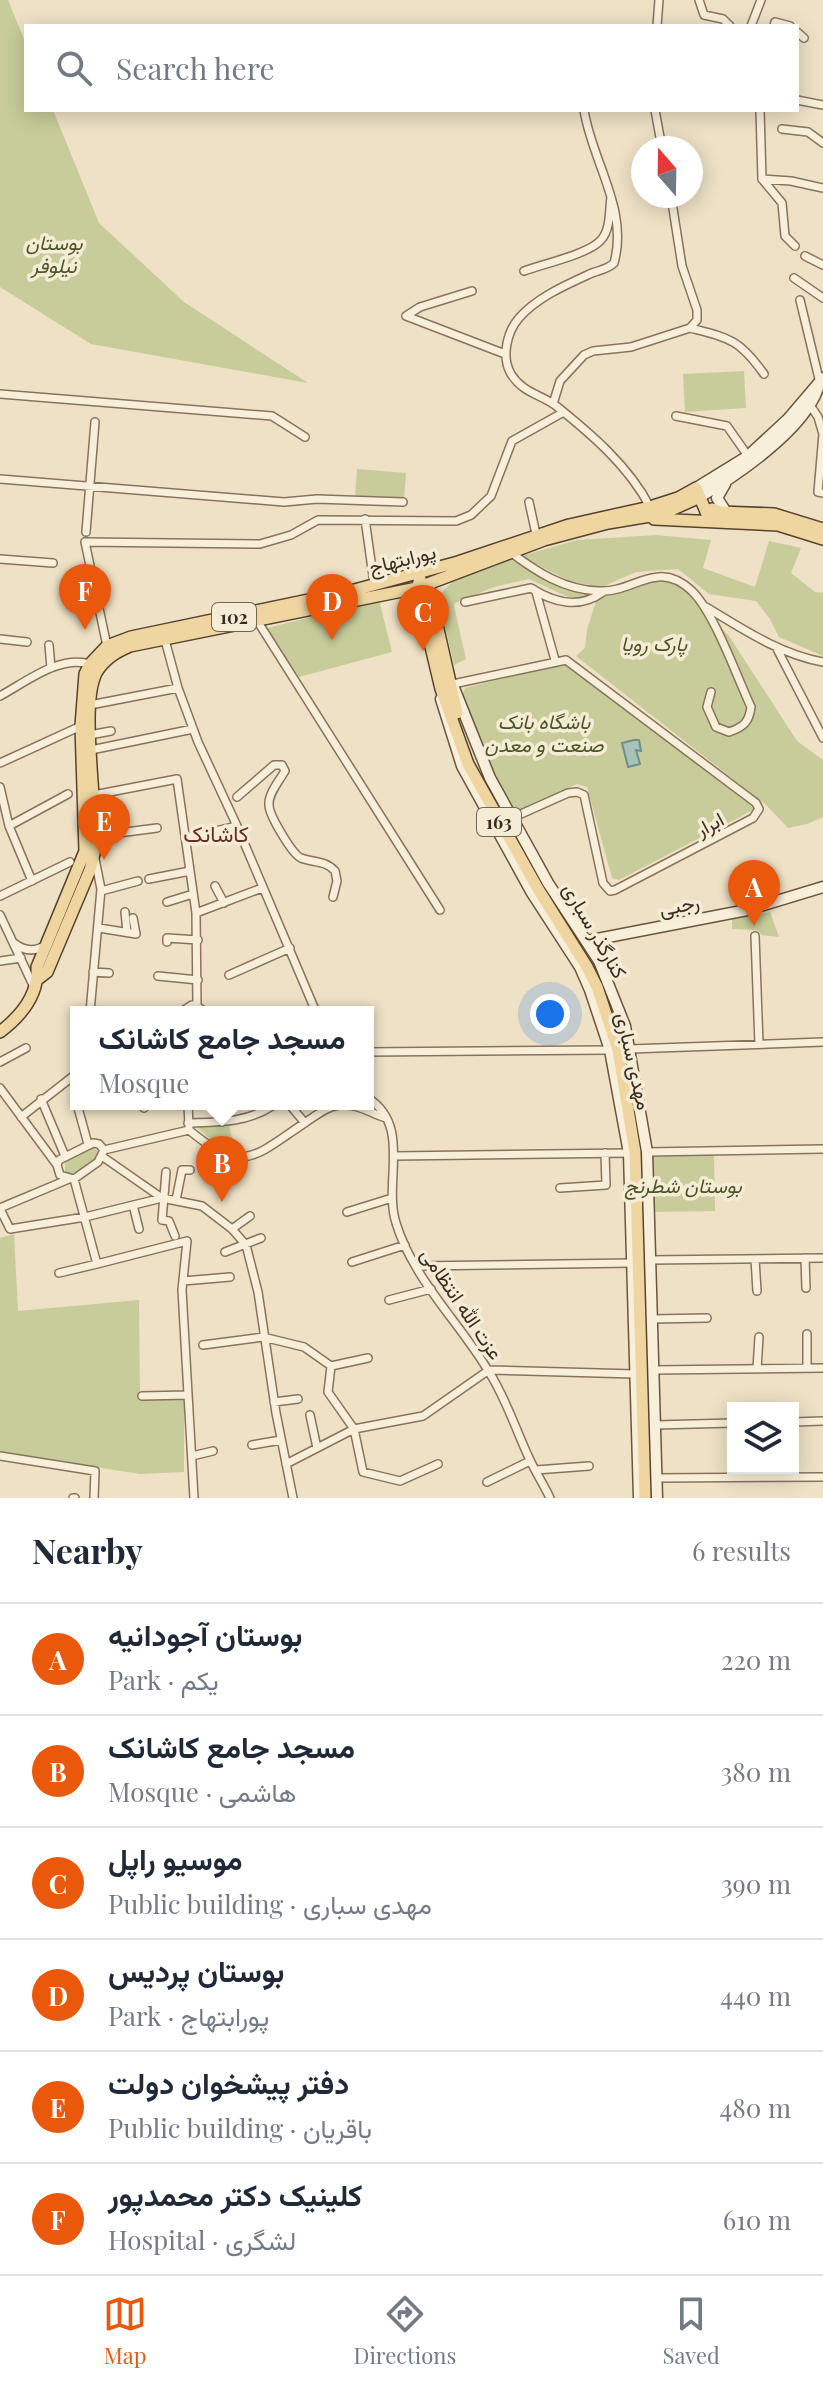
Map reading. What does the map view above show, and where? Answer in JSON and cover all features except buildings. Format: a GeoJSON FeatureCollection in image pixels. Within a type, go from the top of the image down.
{"type":"FeatureCollection","features":[{"type":"Feature","properties":{"kind":"main road","name":"پورابتهاج"},"geometry":{"type":"LineString","coordinates":[[698,492],[728,481],[764,452],[810,405],[822,380]]}},
{"type":"Feature","properties":{"kind":"main road","name":"پورابتهاج"},"geometry":{"type":"LineString","coordinates":[[457,567],[536,534],[595,517],[679,508],[748,456],[788,419],[822,380]]}},
{"type":"Feature","properties":{"kind":"main road"},"geometry":{"type":"LineString","coordinates":[[726,512],[717,498],[728,481]]}},
{"type":"Feature","properties":{"kind":"main road"},"geometry":{"type":"LineString","coordinates":[[698,492],[707,514],[737,522]]}},
{"type":"Feature","properties":{"kind":"main road"},"geometry":{"type":"LineString","coordinates":[[698,492],[713,510],[774,514],[823,529]]}},
{"type":"Feature","properties":{"kind":"main road","name":"پورابتهاج"},"geometry":{"type":"LineString","coordinates":[[257,617],[374,583],[457,567],[644,511]]}},
{"type":"Feature","properties":{"kind":"main road"},"geometry":{"type":"LineString","coordinates":[[644,511],[675,522],[778,525],[823,539]]}},
{"type":"Feature","properties":{"kind":"main road"},"geometry":{"type":"LineString","coordinates":[[347,592],[422,584],[457,567]]}},
{"type":"Feature","properties":{"kind":"main road"},"geometry":{"type":"LineString","coordinates":[[437,617],[436,602],[441,587],[457,567]]}},
{"type":"Feature","properties":{"kind":"main road","name":"پورابتهاج"},"geometry":{"type":"LineString","coordinates":[[36,984],[37,967],[85,851],[82,689],[90,664],[107,646],[131,637],[196,629],[422,584]]}},
{"type":"Feature","properties":{"kind":"main road","name":"163"},"geometry":{"type":"LineString","coordinates":[[422,584],[437,617],[438,647]]}},
{"type":"Feature","properties":{"kind":"main road","name":"163"},"geometry":{"type":"LineString","coordinates":[[422,584],[449,686],[474,761],[543,886],[593,965],[602,984],[620,1050]]}},
{"type":"Feature","properties":{"kind":"main road","name":"پورابتهاج"},"geometry":{"type":"LineString","coordinates":[[0,1032],[17,1019],[36,984],[47,972],[90,870],[95,836],[90,705],[96,674],[109,657],[130,646],[165,640],[196,629]]}},
{"type":"Feature","properties":{"kind":"main road","name":"کنارگذر سباری"},"geometry":{"type":"LineString","coordinates":[[449,686],[512,818],[548,883],[587,941],[613,992],[620,1050]]}},
{"type":"Feature","properties":{"kind":"main road","name":"رجبی"},"geometry":{"type":"LineString","coordinates":[[587,941],[747,910],[823,887]]}},
{"type":"Feature","properties":{"kind":"main road","name":"مهدی سباری"},"geometry":{"type":"LineString","coordinates":[[620,1050],[638,1152],[651,1498]]}},
{"type":"Feature","properties":{"kind":"main road"},"geometry":{"type":"LineString","coordinates":[[638,1152],[650,1260],[656,1478],[651,1498]]}},
{"type":"Feature","properties":{"kind":"main road"},"geometry":{"type":"LineString","coordinates":[[638,1152],[632,1263],[639,1498]]}},
{"type":"Feature","properties":{"kind":"street"},"geometry":{"type":"LineString","coordinates":[[657,24],[659,0]]}},
{"type":"Feature","properties":{"kind":"street"},"geometry":{"type":"LineString","coordinates":[[699,0],[704,15],[723,19],[728,24]]}},
{"type":"Feature","properties":{"kind":"street"},"geometry":{"type":"LineString","coordinates":[[752,24],[761,0]]}},
{"type":"Feature","properties":{"kind":"street"},"geometry":{"type":"LineString","coordinates":[[799,34],[804,38]]}},
{"type":"Feature","properties":{"kind":"street"},"geometry":{"type":"LineString","coordinates":[[799,100],[823,105]]}},
{"type":"Feature","properties":{"kind":"street"},"geometry":{"type":"LineString","coordinates":[[585,112],[611,194],[618,236],[614,263],[572,283],[519,318],[509,336],[505,354],[509,371],[519,386],[553,404],[638,483],[644,511]]}},
{"type":"Feature","properties":{"kind":"street"},"geometry":{"type":"LineString","coordinates":[[655,112],[660,136]]}},
{"type":"Feature","properties":{"kind":"street"},"geometry":{"type":"LineString","coordinates":[[760,112],[762,179],[782,203],[785,236],[795,246]]}},
{"type":"Feature","properties":{"kind":"street"},"geometry":{"type":"LineString","coordinates":[[782,129],[808,132],[823,143]]}},
{"type":"Feature","properties":{"kind":"street"},"geometry":{"type":"LineString","coordinates":[[762,179],[823,188]]}},
{"type":"Feature","properties":{"kind":"street"},"geometry":{"type":"LineString","coordinates":[[524,271],[586,250],[600,242],[608,226],[611,194]]}},
{"type":"Feature","properties":{"kind":"street"},"geometry":{"type":"LineString","coordinates":[[553,404],[560,381],[584,355],[593,351],[631,347],[690,328],[697,320],[697,310],[682,266],[673,208]]}},
{"type":"Feature","properties":{"kind":"street"},"geometry":{"type":"LineString","coordinates":[[805,256],[823,265]]}},
{"type":"Feature","properties":{"kind":"street"},"geometry":{"type":"LineString","coordinates":[[794,278],[823,298]]}},
{"type":"Feature","properties":{"kind":"street"},"geometry":{"type":"LineString","coordinates":[[472,291],[420,307],[406,316],[505,354]]}},
{"type":"Feature","properties":{"kind":"street"},"geometry":{"type":"LineString","coordinates":[[800,300],[822,380]]}},
{"type":"Feature","properties":{"kind":"street"},"geometry":{"type":"LineString","coordinates":[[690,328],[731,339],[749,353],[764,374]]}},
{"type":"Feature","properties":{"kind":"street"},"geometry":{"type":"LineString","coordinates":[[0,394],[272,416],[305,437]]}},
{"type":"Feature","properties":{"kind":"street"},"geometry":{"type":"LineString","coordinates":[[96,413],[97,402]]}},
{"type":"Feature","properties":{"kind":"street"},"geometry":{"type":"LineString","coordinates":[[810,405],[823,434],[818,480],[818,492],[823,493]]}},
{"type":"Feature","properties":{"kind":"street"},"geometry":{"type":"LineString","coordinates":[[107,646],[85,542],[260,544],[291,535],[318,520],[456,521],[471,515],[491,496],[512,441],[562,413]]}},
{"type":"Feature","properties":{"kind":"street"},"geometry":{"type":"LineString","coordinates":[[676,416],[727,426],[748,456]]}},
{"type":"Feature","properties":{"kind":"street"},"geometry":{"type":"LineString","coordinates":[[86,532],[95,422]]}},
{"type":"Feature","properties":{"kind":"street"},"geometry":{"type":"LineString","coordinates":[[0,479],[284,502],[317,499],[403,502]]}},
{"type":"Feature","properties":{"kind":"street"},"geometry":{"type":"LineString","coordinates":[[529,502],[536,534]]}},
{"type":"Feature","properties":{"kind":"street"},"geometry":{"type":"LineString","coordinates":[[365,519],[374,583]]}},
{"type":"Feature","properties":{"kind":"street"},"geometry":{"type":"LineString","coordinates":[[510,552],[539,573],[577,589],[603,592]]}},
{"type":"Feature","properties":{"kind":"street"},"geometry":{"type":"LineString","coordinates":[[0,559],[53,563]]}},
{"type":"Feature","properties":{"kind":"street"},"geometry":{"type":"LineString","coordinates":[[465,602],[524,589],[570,604],[655,576],[673,577],[691,590],[704,605],[751,707],[749,719],[742,728],[729,732],[716,727],[707,707],[711,692]]}},
{"type":"Feature","properties":{"kind":"street"},"geometry":{"type":"LineString","coordinates":[[449,686],[555,660],[536,592]]}},
{"type":"Feature","properties":{"kind":"street"},"geometry":{"type":"LineString","coordinates":[[704,605],[776,647],[823,662]]}},
{"type":"Feature","properties":{"kind":"street"},"geometry":{"type":"LineString","coordinates":[[257,617],[440,910]]}},
{"type":"Feature","properties":{"kind":"street"},"geometry":{"type":"LineString","coordinates":[[0,639],[27,642]]}},
{"type":"Feature","properties":{"kind":"street"},"geometry":{"type":"LineString","coordinates":[[165,640],[178,688],[207,765],[237,826],[314,1006]]}},
{"type":"Feature","properties":{"kind":"street"},"geometry":{"type":"LineString","coordinates":[[49,645],[51,668]]}},
{"type":"Feature","properties":{"kind":"street"},"geometry":{"type":"LineString","coordinates":[[776,647],[823,738]]}},
{"type":"Feature","properties":{"kind":"street"},"geometry":{"type":"LineString","coordinates":[[0,696],[51,668],[77,660],[90,664]]}},
{"type":"Feature","properties":{"kind":"street","name":"ابرار"},"geometry":{"type":"LineString","coordinates":[[512,818],[568,793],[584,795],[603,883],[610,891],[753,818],[759,809],[756,803],[566,660],[555,660]]}},
{"type":"Feature","properties":{"kind":"street"},"geometry":{"type":"LineString","coordinates":[[90,705],[178,688]]}},
{"type":"Feature","properties":{"kind":"street"},"geometry":{"type":"LineString","coordinates":[[0,763],[81,726]]}},
{"type":"Feature","properties":{"kind":"street"},"geometry":{"type":"LineString","coordinates":[[91,750],[193,729]]}},
{"type":"Feature","properties":{"kind":"street"},"geometry":{"type":"LineString","coordinates":[[90,735],[111,731]]}},
{"type":"Feature","properties":{"kind":"street"},"geometry":{"type":"LineString","coordinates":[[237,797],[274,765],[282,765],[285,771],[270,798],[270,811],[295,854],[303,859],[326,863],[335,871],[337,881],[333,897]]}},
{"type":"Feature","properties":{"kind":"street"},"geometry":{"type":"LineString","coordinates":[[94,795],[177,779],[198,940],[198,1004],[190,1006]]}},
{"type":"Feature","properties":{"kind":"street"},"geometry":{"type":"LineString","coordinates":[[0,787],[2,813],[32,881]]}},
{"type":"Feature","properties":{"kind":"street"},"geometry":{"type":"LineString","coordinates":[[9,826],[68,794]]}},
{"type":"Feature","properties":{"kind":"street"},"geometry":{"type":"LineString","coordinates":[[185,838],[237,826]]}},
{"type":"Feature","properties":{"kind":"street"},"geometry":{"type":"LineString","coordinates":[[95,836],[157,828]]}},
{"type":"Feature","properties":{"kind":"street"},"geometry":{"type":"LineString","coordinates":[[90,1006],[101,891],[94,854]]}},
{"type":"Feature","properties":{"kind":"street"},"geometry":{"type":"LineString","coordinates":[[0,896],[70,862]]}},
{"type":"Feature","properties":{"kind":"street"},"geometry":{"type":"LineString","coordinates":[[149,879],[190,871]]}},
{"type":"Feature","properties":{"kind":"street"},"geometry":{"type":"LineString","coordinates":[[101,891],[138,881]]}},
{"type":"Feature","properties":{"kind":"street"},"geometry":{"type":"LineString","coordinates":[[215,886],[224,903]]}},
{"type":"Feature","properties":{"kind":"street"},"geometry":{"type":"LineString","coordinates":[[196,913],[262,888]]}},
{"type":"Feature","properties":{"kind":"street"},"geometry":{"type":"LineString","coordinates":[[167,902],[193,894]]}},
{"type":"Feature","properties":{"kind":"street"},"geometry":{"type":"LineString","coordinates":[[125,912],[131,933]]}},
{"type":"Feature","properties":{"kind":"street"},"geometry":{"type":"LineString","coordinates":[[0,915],[36,984]]}},
{"type":"Feature","properties":{"kind":"street"},"geometry":{"type":"LineString","coordinates":[[131,933],[133,918]]}},
{"type":"Feature","properties":{"kind":"street"},"geometry":{"type":"LineString","coordinates":[[99,928],[131,933]]}},
{"type":"Feature","properties":{"kind":"street"},"geometry":{"type":"LineString","coordinates":[[755,936],[759,1044]]}},
{"type":"Feature","properties":{"kind":"street"},"geometry":{"type":"LineString","coordinates":[[167,940],[198,940]]}},
{"type":"Feature","properties":{"kind":"street"},"geometry":{"type":"LineString","coordinates":[[13,943],[21,949],[30,950],[48,943]]}},
{"type":"Feature","properties":{"kind":"street"},"geometry":{"type":"LineString","coordinates":[[229,975],[290,948]]}},
{"type":"Feature","properties":{"kind":"street"},"geometry":{"type":"LineString","coordinates":[[0,961],[21,958]]}},
{"type":"Feature","properties":{"kind":"street"},"geometry":{"type":"LineString","coordinates":[[93,972],[109,973]]}},
{"type":"Feature","properties":{"kind":"street"},"geometry":{"type":"LineString","coordinates":[[158,976],[198,980]]}},
{"type":"Feature","properties":{"kind":"street"},"geometry":{"type":"LineString","coordinates":[[374,1052],[620,1050],[823,1042]]}},
{"type":"Feature","properties":{"kind":"street"},"geometry":{"type":"LineString","coordinates":[[0,1062],[26,1048]]}},
{"type":"Feature","properties":{"kind":"street"},"geometry":{"type":"LineString","coordinates":[[21,1117],[70,1078]]}},
{"type":"Feature","properties":{"kind":"street"},"geometry":{"type":"LineString","coordinates":[[0,1088],[57,1165],[60,1175],[71,1179],[97,1264]]}},
{"type":"Feature","properties":{"kind":"street"},"geometry":{"type":"LineString","coordinates":[[41,1099],[65,1156]]}},
{"type":"Feature","properties":{"kind":"street"},"geometry":{"type":"LineString","coordinates":[[374,1103],[386,1118]]}},
{"type":"Feature","properties":{"kind":"street"},"geometry":{"type":"LineString","coordinates":[[79,1110],[88,1144]]}},
{"type":"Feature","properties":{"kind":"street"},"geometry":{"type":"LineString","coordinates":[[188,1110],[188,1126],[208,1146],[226,1156],[238,1158],[252,1156],[323,1110]]}},
{"type":"Feature","properties":{"kind":"street"},"geometry":{"type":"LineString","coordinates":[[222,1122],[224,1110]]}},
{"type":"Feature","properties":{"kind":"street"},"geometry":{"type":"LineString","coordinates":[[265,1110],[257,1115],[188,1126],[103,1154],[71,1179],[0,1208],[10,1229],[85,1217],[162,1198],[202,1206],[232,1229],[246,1245],[258,1292],[274,1402],[293,1498]]}},
{"type":"Feature","properties":{"kind":"street"},"geometry":{"type":"LineString","coordinates":[[294,1110],[305,1123]]}},
{"type":"Feature","properties":{"kind":"street"},"geometry":{"type":"LineString","coordinates":[[369,1110],[386,1118]]}},
{"type":"Feature","properties":{"kind":"street","name":"عزت الله انتظامی"},"geometry":{"type":"LineString","coordinates":[[386,1118],[392,1129],[395,1156],[392,1198],[396,1225],[431,1289],[489,1370],[550,1498]]}},
{"type":"Feature","properties":{"kind":"street"},"geometry":{"type":"LineString","coordinates":[[57,1165],[65,1156],[88,1144],[99,1144],[103,1154],[162,1198]]}},
{"type":"Feature","properties":{"kind":"street"},"geometry":{"type":"LineString","coordinates":[[395,1156],[823,1149]]}},
{"type":"Feature","properties":{"kind":"street"},"geometry":{"type":"LineString","coordinates":[[560,1188],[606,1185],[605,1153]]}},
{"type":"Feature","properties":{"kind":"street"},"geometry":{"type":"LineString","coordinates":[[176,1200],[182,1170],[190,1170]]}},
{"type":"Feature","properties":{"kind":"street"},"geometry":{"type":"LineString","coordinates":[[166,1172],[162,1220],[169,1221],[175,1236]]}},
{"type":"Feature","properties":{"kind":"street"},"geometry":{"type":"LineString","coordinates":[[347,1212],[392,1198]]}},
{"type":"Feature","properties":{"kind":"street"},"geometry":{"type":"LineString","coordinates":[[133,1205],[139,1229]]}},
{"type":"Feature","properties":{"kind":"street"},"geometry":{"type":"LineString","coordinates":[[232,1229],[250,1216]]}},
{"type":"Feature","properties":{"kind":"street"},"geometry":{"type":"LineString","coordinates":[[225,1252],[261,1238]]}},
{"type":"Feature","properties":{"kind":"street"},"geometry":{"type":"LineString","coordinates":[[59,1273],[187,1241],[183,1281],[194,1498]]}},
{"type":"Feature","properties":{"kind":"street"},"geometry":{"type":"LineString","coordinates":[[352,1262],[405,1245]]}},
{"type":"Feature","properties":{"kind":"street"},"geometry":{"type":"LineString","coordinates":[[805,1258],[806,1288]]}},
{"type":"Feature","properties":{"kind":"street"},"geometry":{"type":"LineString","coordinates":[[650,1260],[823,1258]]}},
{"type":"Feature","properties":{"kind":"street"},"geometry":{"type":"LineString","coordinates":[[755,1259],[757,1291]]}},
{"type":"Feature","properties":{"kind":"street"},"geometry":{"type":"LineString","coordinates":[[417,1266],[632,1263]]}},
{"type":"Feature","properties":{"kind":"street"},"geometry":{"type":"LineString","coordinates":[[183,1281],[230,1277]]}},
{"type":"Feature","properties":{"kind":"street"},"geometry":{"type":"LineString","coordinates":[[389,1300],[431,1289]]}},
{"type":"Feature","properties":{"kind":"street"},"geometry":{"type":"LineString","coordinates":[[652,1319],[707,1318]]}},
{"type":"Feature","properties":{"kind":"street"},"geometry":{"type":"LineString","coordinates":[[807,1334],[807,1368]]}},
{"type":"Feature","properties":{"kind":"street"},"geometry":{"type":"LineString","coordinates":[[203,1345],[263,1337],[304,1347],[331,1366],[368,1358]]}},
{"type":"Feature","properties":{"kind":"street"},"geometry":{"type":"LineString","coordinates":[[757,1369],[759,1337]]}},
{"type":"Feature","properties":{"kind":"street"},"geometry":{"type":"LineString","coordinates":[[331,1366],[328,1392],[354,1429],[363,1472],[400,1481],[438,1464]]}},
{"type":"Feature","properties":{"kind":"street"},"geometry":{"type":"LineString","coordinates":[[653,1370],[823,1368]]}},
{"type":"Feature","properties":{"kind":"street"},"geometry":{"type":"LineString","coordinates":[[286,1464],[354,1429],[423,1416],[489,1370],[635,1374]]}},
{"type":"Feature","properties":{"kind":"street"},"geometry":{"type":"LineString","coordinates":[[142,1396],[188,1395]]}},
{"type":"Feature","properties":{"kind":"street"},"geometry":{"type":"LineString","coordinates":[[274,1402],[298,1399]]}},
{"type":"Feature","properties":{"kind":"street"},"geometry":{"type":"LineString","coordinates":[[310,1415],[317,1448]]}},
{"type":"Feature","properties":{"kind":"street"},"geometry":{"type":"LineString","coordinates":[[799,1422],[823,1421]]}},
{"type":"Feature","properties":{"kind":"street"},"geometry":{"type":"LineString","coordinates":[[655,1425],[727,1423]]}},
{"type":"Feature","properties":{"kind":"street"},"geometry":{"type":"LineString","coordinates":[[252,1445],[281,1440]]}},
{"type":"Feature","properties":{"kind":"street"},"geometry":{"type":"LineString","coordinates":[[192,1456],[213,1451]]}},
{"type":"Feature","properties":{"kind":"street"},"geometry":{"type":"LineString","coordinates":[[0,1456],[95,1471],[94,1498]]}},
{"type":"Feature","properties":{"kind":"street"},"geometry":{"type":"LineString","coordinates":[[487,1482],[530,1461]]}},
{"type":"Feature","properties":{"kind":"street"},"geometry":{"type":"LineString","coordinates":[[536,1470],[589,1466]]}},
{"type":"Feature","properties":{"kind":"street"},"geometry":{"type":"LineString","coordinates":[[656,1478],[734,1474]]}},
{"type":"Feature","properties":{"kind":"street"},"geometry":{"type":"LineString","coordinates":[[793,1474],[823,1477]]}},
{"type":"Feature","properties":{"kind":"green space","name":"بوستان نیلوفر"},"geometry":{"type":"Polygon","coordinates":[[[0,0],[8,0],[24,39],[24,112],[54,112],[99,223],[184,302],[308,383],[91,344],[0,287],[0,0]]]}},
{"type":"Feature","properties":{"kind":"green space"},"geometry":{"type":"Polygon","coordinates":[[[744,371],[746,408],[685,412],[683,374],[744,371]]]}},
{"type":"Feature","properties":{"kind":"green space"},"geometry":{"type":"Polygon","coordinates":[[[357,469],[406,473],[404,500],[355,497],[357,469]]]}},
{"type":"Feature","properties":{"kind":"green space"},"geometry":{"type":"Polygon","coordinates":[[[656,535],[711,540],[703,568],[755,587],[769,541],[801,548],[791,573],[815,592],[823,593],[823,656],[779,637],[756,601],[709,594],[678,569],[636,572],[602,587],[571,582],[521,556],[577,540],[656,535]]]}},
{"type":"Feature","properties":{"kind":"green space"},"geometry":{"type":"Polygon","coordinates":[[[509,559],[587,597],[568,597],[529,579],[494,587],[455,603],[466,659],[454,665],[441,608],[441,593],[456,578],[509,559]]]}},
{"type":"Feature","properties":{"kind":"green space","name":"پارک رویا"},"geometry":{"type":"Polygon","coordinates":[[[656,579],[672,582],[688,593],[729,636],[797,741],[823,760],[823,817],[788,828],[765,804],[576,656],[585,648],[596,601],[656,579]]]}},
{"type":"Feature","properties":{"kind":"green space"},"geometry":{"type":"Polygon","coordinates":[[[379,600],[392,652],[299,677],[267,628],[379,600]]]}},
{"type":"Feature","properties":{"kind":"green space","name":"باشگاه بانک صنعت و معدن"},"geometry":{"type":"Polygon","coordinates":[[[565,663],[755,809],[619,880],[612,878],[587,787],[577,784],[513,813],[485,761],[463,694],[465,688],[565,663]]]}},
{"type":"Feature","properties":{"kind":"green space"},"geometry":{"type":"Polygon","coordinates":[[[770,912],[779,937],[762,935],[757,930],[732,929],[732,919],[770,912]]]}},
{"type":"Feature","properties":{"kind":"green space"},"geometry":{"type":"Polygon","coordinates":[[[229,1124],[234,1148],[224,1150],[195,1126],[229,1124]]]}},
{"type":"Feature","properties":{"kind":"green space"},"geometry":{"type":"Polygon","coordinates":[[[91,1147],[98,1151],[98,1158],[71,1175],[65,1173],[65,1163],[91,1147]]]}},
{"type":"Feature","properties":{"kind":"green space","name":"بوستان شطرنج"},"geometry":{"type":"Polygon","coordinates":[[[714,1155],[715,1211],[652,1212],[650,1157],[714,1155]]]}},
{"type":"Feature","properties":{"kind":"green space"},"geometry":{"type":"Polygon","coordinates":[[[14,1234],[18,1311],[139,1300],[140,1397],[184,1397],[184,1472],[140,1474],[0,1452],[0,1238],[14,1234]]]}},
{"type":"Feature","properties":{"kind":"water"},"geometry":{"type":"Polygon","coordinates":[[[639,740],[641,751],[636,750],[640,764],[628,767],[622,743],[639,740]]]}},
{"type":"Feature","properties":{"kind":"place","name":"کلینیک دکتر محمدپور"},"geometry":{"type":"Point","coordinates":[85,630]}},
{"type":"Feature","properties":{"kind":"place","name":"بوستان پردیس"},"geometry":{"type":"Point","coordinates":[332,640]}},
{"type":"Feature","properties":{"kind":"place","name":"موسیو راپل"},"geometry":{"type":"Point","coordinates":[423,651]}},
{"type":"Feature","properties":{"kind":"place","name":"دفتر پیشخوان دولت"},"geometry":{"type":"Point","coordinates":[104,860]}},
{"type":"Feature","properties":{"kind":"place","name":"بوستان آجودانیه"},"geometry":{"type":"Point","coordinates":[754,926]}},
{"type":"Feature","properties":{"kind":"place","name":"مسجد جامع کاشانک"},"geometry":{"type":"Point","coordinates":[222,1202]}},
{"type":"Feature","properties":{"kind":"district","name":"کاشانک"},"geometry":{"type":"Point","coordinates":[216,833]}}]}
